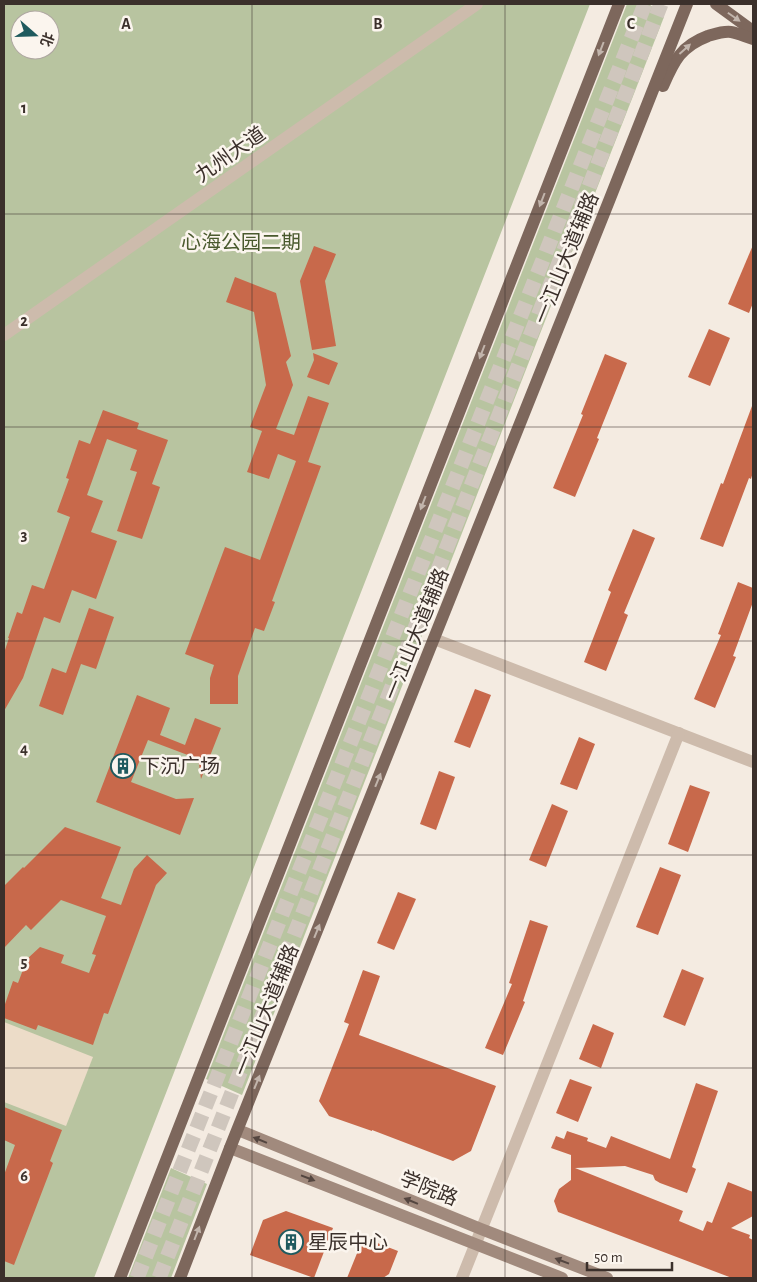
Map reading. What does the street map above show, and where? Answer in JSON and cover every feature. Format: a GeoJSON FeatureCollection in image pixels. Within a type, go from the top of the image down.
{"type":"FeatureCollection","features":[{"type":"Feature","properties":{"kind":"main road","name":"一江山大道辅路"},"geometry":{"type":"LineString","coordinates":[[120,1278],[619,4]]}},
{"type":"Feature","properties":{"kind":"main road","name":"一江山大道辅路"},"geometry":{"type":"LineString","coordinates":[[180,1278],[230,1148],[687,4]]}},
{"type":"Feature","properties":{"kind":"main road"},"geometry":{"type":"LineString","coordinates":[[716,4],[753,30]]}},
{"type":"Feature","properties":{"kind":"main road"},"geometry":{"type":"LineString","coordinates":[[609,201],[678,56],[690,44],[716,34],[730,32],[753,39]]}},
{"type":"Feature","properties":{"kind":"main road","name":"学院路"},"geometry":{"type":"LineString","coordinates":[[238,1130],[607,1278]]}},
{"type":"Feature","properties":{"kind":"main road","name":"学院路"},"geometry":{"type":"LineString","coordinates":[[230,1148],[562,1278]]}},
{"type":"Feature","properties":{"kind":"street","name":"九州大道"},"geometry":{"type":"LineString","coordinates":[[4,335],[477,4]]}},
{"type":"Feature","properties":{"kind":"street"},"geometry":{"type":"LineString","coordinates":[[434,639],[753,762]]}},
{"type":"Feature","properties":{"kind":"street"},"geometry":{"type":"LineString","coordinates":[[462,1278],[679,732]]}},
{"type":"Feature","properties":{"kind":"green space","name":"心海公园二期"},"geometry":{"type":"Polygon","coordinates":[[[4,4],[590,4],[94,1278],[4,1278],[4,4]]]}},
{"type":"Feature","properties":{"kind":"green space"},"geometry":{"type":"Polygon","coordinates":[[[627,4],[649,4],[664,17],[242,1095],[206,1079],[627,4]]]}},
{"type":"Feature","properties":{"kind":"green space"},"geometry":{"type":"Polygon","coordinates":[[[171,1168],[207,1184],[171,1278],[128,1278],[171,1168]]]}},
{"type":"Feature","properties":{"kind":"shaded area"},"geometry":{"type":"Polygon","coordinates":[[[4,1022],[93,1057],[66,1126],[4,1102],[4,1022]]]}},
{"type":"Feature","properties":{"kind":"building"},"geometry":{"type":"Polygon","coordinates":[[[753,245],[753,303],[749,313],[728,304],[753,245]]]}},
{"type":"Feature","properties":{"kind":"building"},"geometry":{"type":"Polygon","coordinates":[[[314,246],[336,254],[325,281],[336,346],[312,350],[300,281],[314,246]]]}},
{"type":"Feature","properties":{"kind":"building"},"geometry":{"type":"Polygon","coordinates":[[[235,277],[276,293],[291,356],[286,362],[293,385],[276,429],[294,435],[308,396],[329,403],[308,462],[321,466],[272,601],[275,602],[264,631],[255,628],[238,676],[238,704],[210,704],[210,678],[214,665],[185,654],[225,547],[260,560],[296,461],[278,454],[269,479],[247,472],[262,431],[250,427],[266,385],[254,312],[226,302],[235,277]]]}},
{"type":"Feature","properties":{"kind":"building"},"geometry":{"type":"Polygon","coordinates":[[[709,329],[730,338],[710,386],[688,377],[709,329]]]}},
{"type":"Feature","properties":{"kind":"building"},"geometry":{"type":"Polygon","coordinates":[[[313,353],[338,363],[329,385],[307,377],[314,360],[313,353]]]}},
{"type":"Feature","properties":{"kind":"building"},"geometry":{"type":"Polygon","coordinates":[[[605,354],[627,363],[575,497],[553,488],[583,415],[581,414],[605,354]]]}},
{"type":"Feature","properties":{"kind":"building"},"geometry":{"type":"Polygon","coordinates":[[[752,406],[753,472],[723,547],[700,539],[752,406]]]}},
{"type":"Feature","properties":{"kind":"building"},"geometry":{"type":"Polygon","coordinates":[[[103,410],[139,423],[137,429],[168,440],[152,484],[160,487],[142,539],[117,531],[137,472],[130,470],[137,450],[107,439],[87,495],[103,501],[91,532],[117,541],[96,599],[72,590],[60,623],[44,617],[23,678],[4,711],[4,653],[8,638],[17,612],[22,614],[32,585],[44,589],[70,517],[57,512],[69,479],[66,478],[79,440],[90,444],[103,410]]]}},
{"type":"Feature","properties":{"kind":"building"},"geometry":{"type":"Polygon","coordinates":[[[633,529],[655,538],[624,613],[628,615],[606,671],[584,662],[611,592],[608,590],[633,529]]]}},
{"type":"Feature","properties":{"kind":"building"},"geometry":{"type":"Polygon","coordinates":[[[738,582],[753,588],[753,602],[733,656],[736,657],[715,708],[694,699],[721,635],[718,634],[738,582]]]}},
{"type":"Feature","properties":{"kind":"building"},"geometry":{"type":"Polygon","coordinates":[[[89,608],[114,617],[96,669],[81,664],[63,715],[39,706],[52,668],[66,673],[89,608]]]}},
{"type":"Feature","properties":{"kind":"building"},"geometry":{"type":"Polygon","coordinates":[[[475,689],[491,695],[470,748],[454,742],[475,689]]]}},
{"type":"Feature","properties":{"kind":"building","name":"下沉广场"},"geometry":{"type":"Polygon","coordinates":[[[137,695],[170,708],[160,735],[185,745],[195,718],[221,728],[201,779],[199,764],[193,757],[148,740],[131,782],[176,799],[194,798],[180,835],[96,802],[137,695]]]}},
{"type":"Feature","properties":{"kind":"building"},"geometry":{"type":"Polygon","coordinates":[[[579,737],[595,744],[577,790],[560,784],[579,737]]]}},
{"type":"Feature","properties":{"kind":"building"},"geometry":{"type":"Polygon","coordinates":[[[439,771],[455,777],[436,830],[420,824],[439,771]]]}},
{"type":"Feature","properties":{"kind":"building"},"geometry":{"type":"Polygon","coordinates":[[[690,785],[710,792],[688,852],[668,844],[690,785]]]}},
{"type":"Feature","properties":{"kind":"building"},"geometry":{"type":"Polygon","coordinates":[[[552,804],[568,811],[546,867],[529,860],[552,804]]]}},
{"type":"Feature","properties":{"kind":"building"},"geometry":{"type":"Polygon","coordinates":[[[65,827],[121,847],[101,898],[121,905],[134,869],[147,855],[167,873],[156,885],[108,1014],[104,1013],[93,1045],[38,1025],[36,1030],[4,1018],[4,1007],[13,981],[18,983],[27,959],[40,947],[64,955],[61,963],[89,973],[96,955],[92,954],[106,916],[61,900],[31,930],[26,925],[4,948],[4,886],[65,827]]]}},
{"type":"Feature","properties":{"kind":"building"},"geometry":{"type":"Polygon","coordinates":[[[660,867],[681,875],[658,935],[636,927],[660,867]]]}},
{"type":"Feature","properties":{"kind":"building"},"geometry":{"type":"Polygon","coordinates":[[[398,892],[416,899],[394,950],[377,943],[398,892]]]}},
{"type":"Feature","properties":{"kind":"building"},"geometry":{"type":"Polygon","coordinates":[[[530,920],[548,926],[523,1001],[525,1002],[503,1055],[485,1048],[512,984],[509,983],[530,920]]]}},
{"type":"Feature","properties":{"kind":"building"},"geometry":{"type":"Polygon","coordinates":[[[682,969],[704,978],[685,1026],[663,1017],[682,969]]]}},
{"type":"Feature","properties":{"kind":"building"},"geometry":{"type":"Polygon","coordinates":[[[363,970],[380,976],[359,1035],[496,1086],[471,1151],[453,1161],[372,1130],[329,1116],[319,1101],[349,1024],[344,1022],[363,970]]]}},
{"type":"Feature","properties":{"kind":"building"},"geometry":{"type":"Polygon","coordinates":[[[593,1024],[614,1033],[601,1068],[579,1059],[593,1024]]]}},
{"type":"Feature","properties":{"kind":"building"},"geometry":{"type":"Polygon","coordinates":[[[570,1079],[592,1087],[578,1122],[556,1113],[570,1079]]]}},
{"type":"Feature","properties":{"kind":"building"},"geometry":{"type":"Polygon","coordinates":[[[696,1083],[718,1091],[692,1167],[696,1169],[687,1193],[660,1183],[655,1180],[653,1175],[625,1166],[575,1168],[683,1211],[679,1221],[703,1231],[707,1221],[712,1223],[728,1182],[753,1192],[753,1216],[731,1228],[750,1235],[749,1238],[753,1240],[753,1278],[732,1278],[558,1212],[554,1201],[559,1189],[571,1180],[571,1155],[551,1148],[556,1136],[564,1139],[567,1131],[588,1138],[587,1141],[606,1148],[611,1136],[670,1159],[696,1083]]]}},
{"type":"Feature","properties":{"kind":"building"},"geometry":{"type":"Polygon","coordinates":[[[4,1107],[62,1130],[50,1161],[53,1163],[14,1265],[4,1261],[4,1175],[15,1145],[4,1140],[4,1107]]]}},
{"type":"Feature","properties":{"kind":"building","name":"星辰中心"},"geometry":{"type":"Polygon","coordinates":[[[286,1211],[333,1228],[314,1278],[250,1255],[263,1220],[286,1211]]]}},
{"type":"Feature","properties":{"kind":"building"},"geometry":{"type":"Polygon","coordinates":[[[367,1239],[398,1251],[389,1274],[383,1278],[347,1278],[362,1241],[366,1243],[367,1239]]]}},
{"type":"Feature","properties":{"kind":"tunnel"},"geometry":{"type":"LineString","coordinates":[[137,1278],[645,4]]}},
{"type":"Feature","properties":{"kind":"tunnel"},"geometry":{"type":"LineString","coordinates":[[159,1278],[661,4]]}},
{"type":"Feature","properties":{"kind":"place","name":"下沉广场"},"geometry":{"type":"Point","coordinates":[123,766]}},
{"type":"Feature","properties":{"kind":"place","name":"星辰中心"},"geometry":{"type":"Point","coordinates":[291,1242]}}]}
